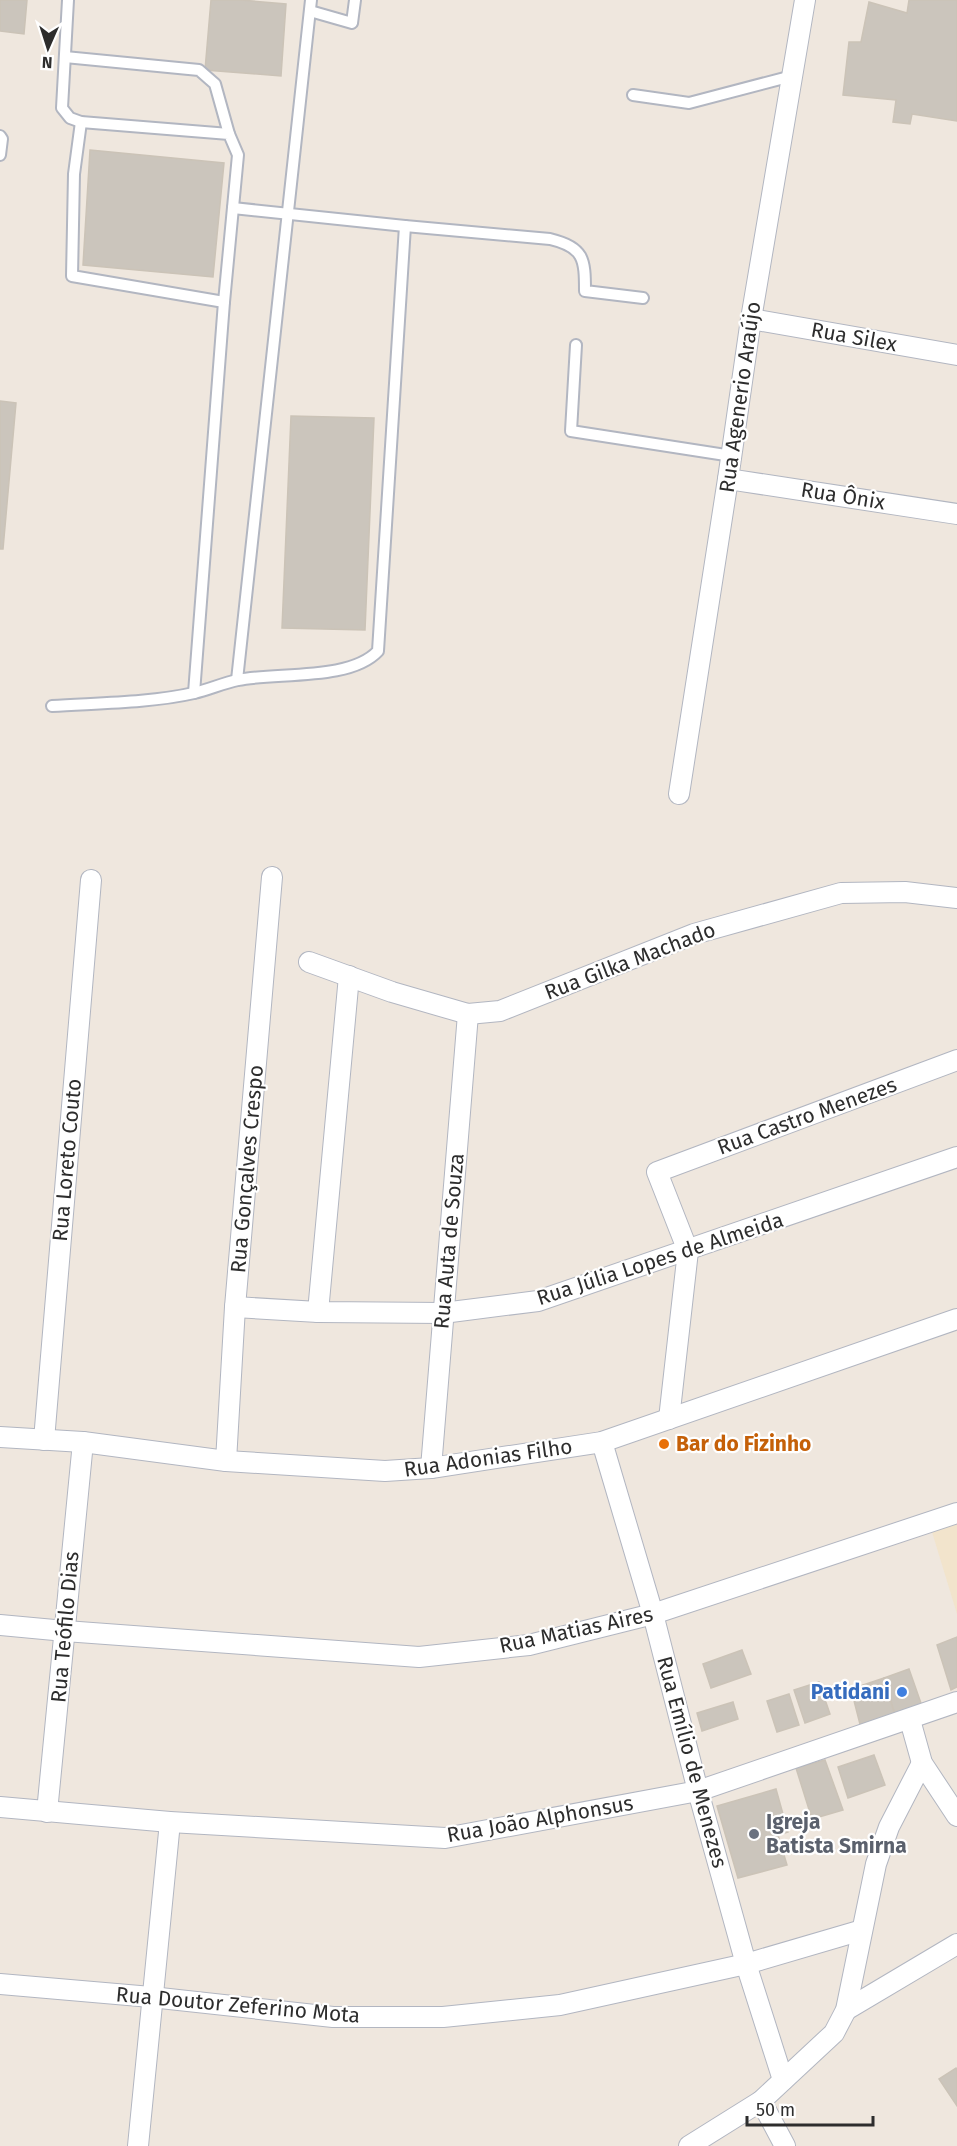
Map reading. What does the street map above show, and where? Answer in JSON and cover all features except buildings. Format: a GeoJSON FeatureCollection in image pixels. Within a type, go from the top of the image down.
{"type":"FeatureCollection","features":[{"type":"Feature","properties":{"kind":"street","name":"Rua Agenerio Araújo"},"geometry":{"type":"LineString","coordinates":[[679,794],[751,320],[805,0]]}},
{"type":"Feature","properties":{"kind":"street","name":"Rua Silex"},"geometry":{"type":"LineString","coordinates":[[751,320],[957,355]]}},
{"type":"Feature","properties":{"kind":"street","name":"Rua Ônix"},"geometry":{"type":"LineString","coordinates":[[728,479],[957,514]]}},
{"type":"Feature","properties":{"kind":"street","name":"Rua Gonçalves Crespo"},"geometry":{"type":"LineString","coordinates":[[225,1461],[235,1307],[272,877]]}},
{"type":"Feature","properties":{"kind":"street","name":"Rua Loreto Couto"},"geometry":{"type":"LineString","coordinates":[[44,1440],[91,880]]}},
{"type":"Feature","properties":{"kind":"street","name":"Rua Gilka Machado"},"geometry":{"type":"LineString","coordinates":[[309,962],[392,992],[468,1014],[500,1011],[694,934],[841,893],[905,892],[957,898]]}},
{"type":"Feature","properties":{"kind":"street"},"geometry":{"type":"LineString","coordinates":[[318,1312],[349,976]]}},
{"type":"Feature","properties":{"kind":"street","name":"Rua Auta de Souza"},"geometry":{"type":"LineString","coordinates":[[431,1468],[468,1014]]}},
{"type":"Feature","properties":{"kind":"street","name":"Rua Castro Menezes"},"geometry":{"type":"LineString","coordinates":[[688,1251],[657,1172],[957,1060]]}},
{"type":"Feature","properties":{"kind":"street","name":"Rua Júlia Lopes de Almeida"},"geometry":{"type":"LineString","coordinates":[[235,1307],[318,1312],[443,1313],[538,1301],[957,1157]]}},
{"type":"Feature","properties":{"kind":"street"},"geometry":{"type":"LineString","coordinates":[[669,1419],[688,1251]]}},
{"type":"Feature","properties":{"kind":"street","name":"Rua Adonias Filho"},"geometry":{"type":"LineString","coordinates":[[0,1437],[82,1442],[225,1461],[385,1471],[431,1468],[602,1442],[957,1319]]}},
{"type":"Feature","properties":{"kind":"street","name":"Rua Teófilo Dias"},"geometry":{"type":"LineString","coordinates":[[47,1812],[82,1442]]}},
{"type":"Feature","properties":{"kind":"street","name":"Rua Emílio de Menezes"},"geometry":{"type":"LineString","coordinates":[[602,1442],[653,1614],[698,1791],[747,1964],[783,2080]]}},
{"type":"Feature","properties":{"kind":"street","name":"Rua Matias Aires"},"geometry":{"type":"LineString","coordinates":[[0,1625],[419,1657],[529,1644],[653,1614],[957,1514]]}},
{"type":"Feature","properties":{"kind":"street","name":"Rua João Alphonsus"},"geometry":{"type":"LineString","coordinates":[[0,1807],[170,1822],[445,1838],[698,1791],[957,1702]]}},
{"type":"Feature","properties":{"kind":"street"},"geometry":{"type":"LineString","coordinates":[[910,1720],[922,1763],[957,1815]]}},
{"type":"Feature","properties":{"kind":"street"},"geometry":{"type":"LineString","coordinates":[[689,2146],[761,2101],[834,2033],[846,2010],[869,1893],[883,1846],[922,1763]]}},
{"type":"Feature","properties":{"kind":"street"},"geometry":{"type":"LineString","coordinates":[[138,2146],[151,1996],[170,1822]]}},
{"type":"Feature","properties":{"kind":"street","name":"Rua Doutor Zeferino Mota"},"geometry":{"type":"LineString","coordinates":[[0,1984],[151,1996],[333,2017],[443,2017],[560,2005],[747,1964],[862,1930]]}},
{"type":"Feature","properties":{"kind":"street"},"geometry":{"type":"LineString","coordinates":[[846,2010],[957,1944]]}},
{"type":"Feature","properties":{"kind":"street"},"geometry":{"type":"LineString","coordinates":[[761,2101],[785,2146]]}},
{"type":"Feature","properties":{"kind":"lane"},"geometry":{"type":"LineString","coordinates":[[68,0],[62,108],[69,118],[81,122],[229,134]]}},
{"type":"Feature","properties":{"kind":"lane"},"geometry":{"type":"LineString","coordinates":[[237,680],[310,6],[352,23],[355,0]]}},
{"type":"Feature","properties":{"kind":"lane"},"geometry":{"type":"LineString","coordinates":[[65,57],[199,70],[215,84],[229,134],[238,155],[224,303],[194,693]]}},
{"type":"Feature","properties":{"kind":"lane"},"geometry":{"type":"LineString","coordinates":[[633,95],[690,103],[792,75]]}},
{"type":"Feature","properties":{"kind":"lane"},"geometry":{"type":"LineString","coordinates":[[81,122],[74,174],[72,276],[224,303]]}},
{"type":"Feature","properties":{"kind":"lane"},"geometry":{"type":"LineString","coordinates":[[0,136],[2,139],[0,155]]}},
{"type":"Feature","properties":{"kind":"lane"},"geometry":{"type":"LineString","coordinates":[[233,208],[534,237],[565,243],[575,248],[582,258],[585,270],[585,291],[643,298]]}},
{"type":"Feature","properties":{"kind":"lane"},"geometry":{"type":"LineString","coordinates":[[52,706],[169,697],[194,693],[237,680],[350,669],[370,660],[378,651],[405,226]]}},
{"type":"Feature","properties":{"kind":"lane"},"geometry":{"type":"LineString","coordinates":[[576,345],[571,431],[732,456]]}},
{"type":"Feature","properties":{"kind":"shaded area"},"geometry":{"type":"Polygon","coordinates":[[[957,1521],[957,1614],[932,1532],[957,1521]]]}},
{"type":"Feature","properties":{"kind":"place","name":"Bar do Fizinho"},"geometry":{"type":"Point","coordinates":[664,1444]}},
{"type":"Feature","properties":{"kind":"place","name":"Patidani"},"geometry":{"type":"Point","coordinates":[902,1692]}},
{"type":"Feature","properties":{"kind":"place","name":"Igreja Batista Smirna"},"geometry":{"type":"Point","coordinates":[754,1834]}}]}
